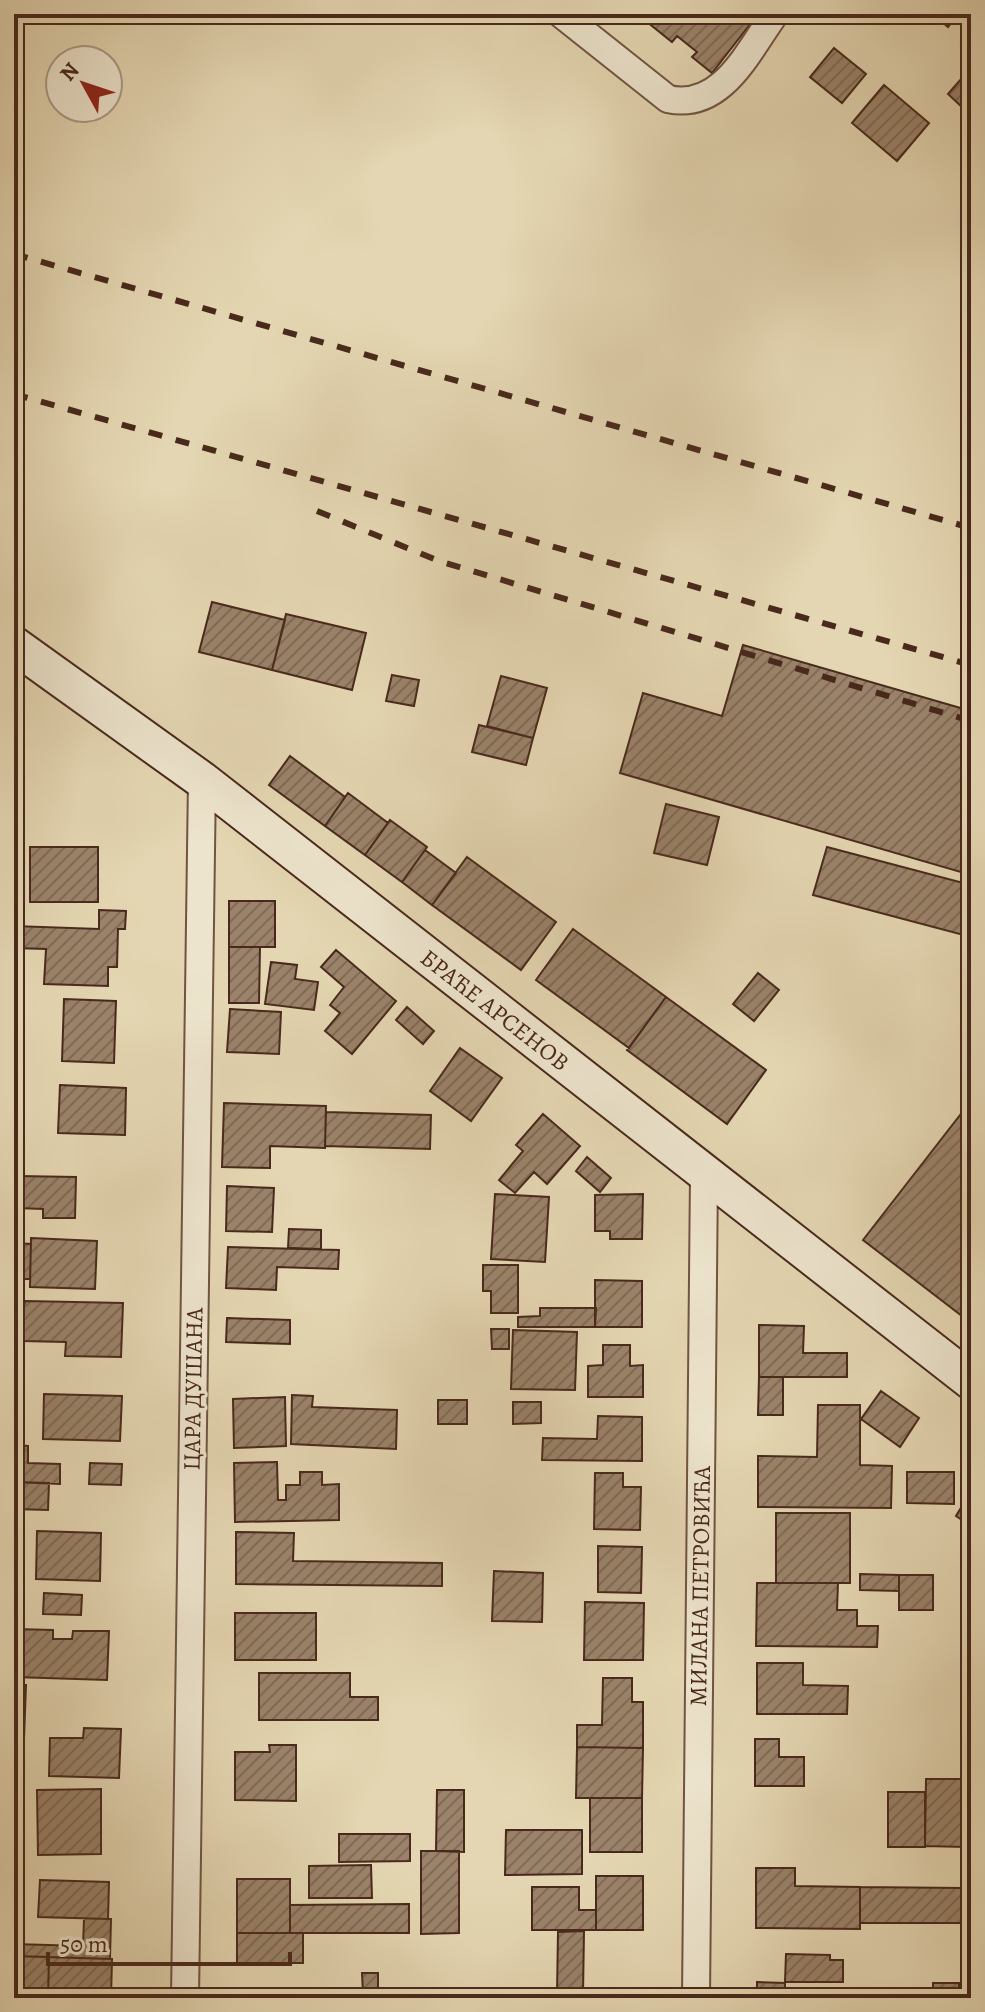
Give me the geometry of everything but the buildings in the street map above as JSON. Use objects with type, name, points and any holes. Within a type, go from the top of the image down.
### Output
[{"type":"main road","name":"БРАЋЕ АРСЕНОВ","points":[[14,645],[202,780],[971,1381]]},
{"type":"street","points":[[561,14],[668,99],[685,103],[707,97],[724,85],[775,14]]},
{"type":"street","name":"ЦАРА ДУШАНА","points":[[185,1998],[202,780]]},
{"type":"street","name":"МИЛАНА ПЕТРОВИЋА","points":[[696,1998],[704,1174]]},
{"type":"railway","points":[[14,254],[971,528]]},
{"type":"railway","points":[[14,394],[971,665]]},
{"type":"railway","points":[[317,511],[439,561],[971,721]]}]
